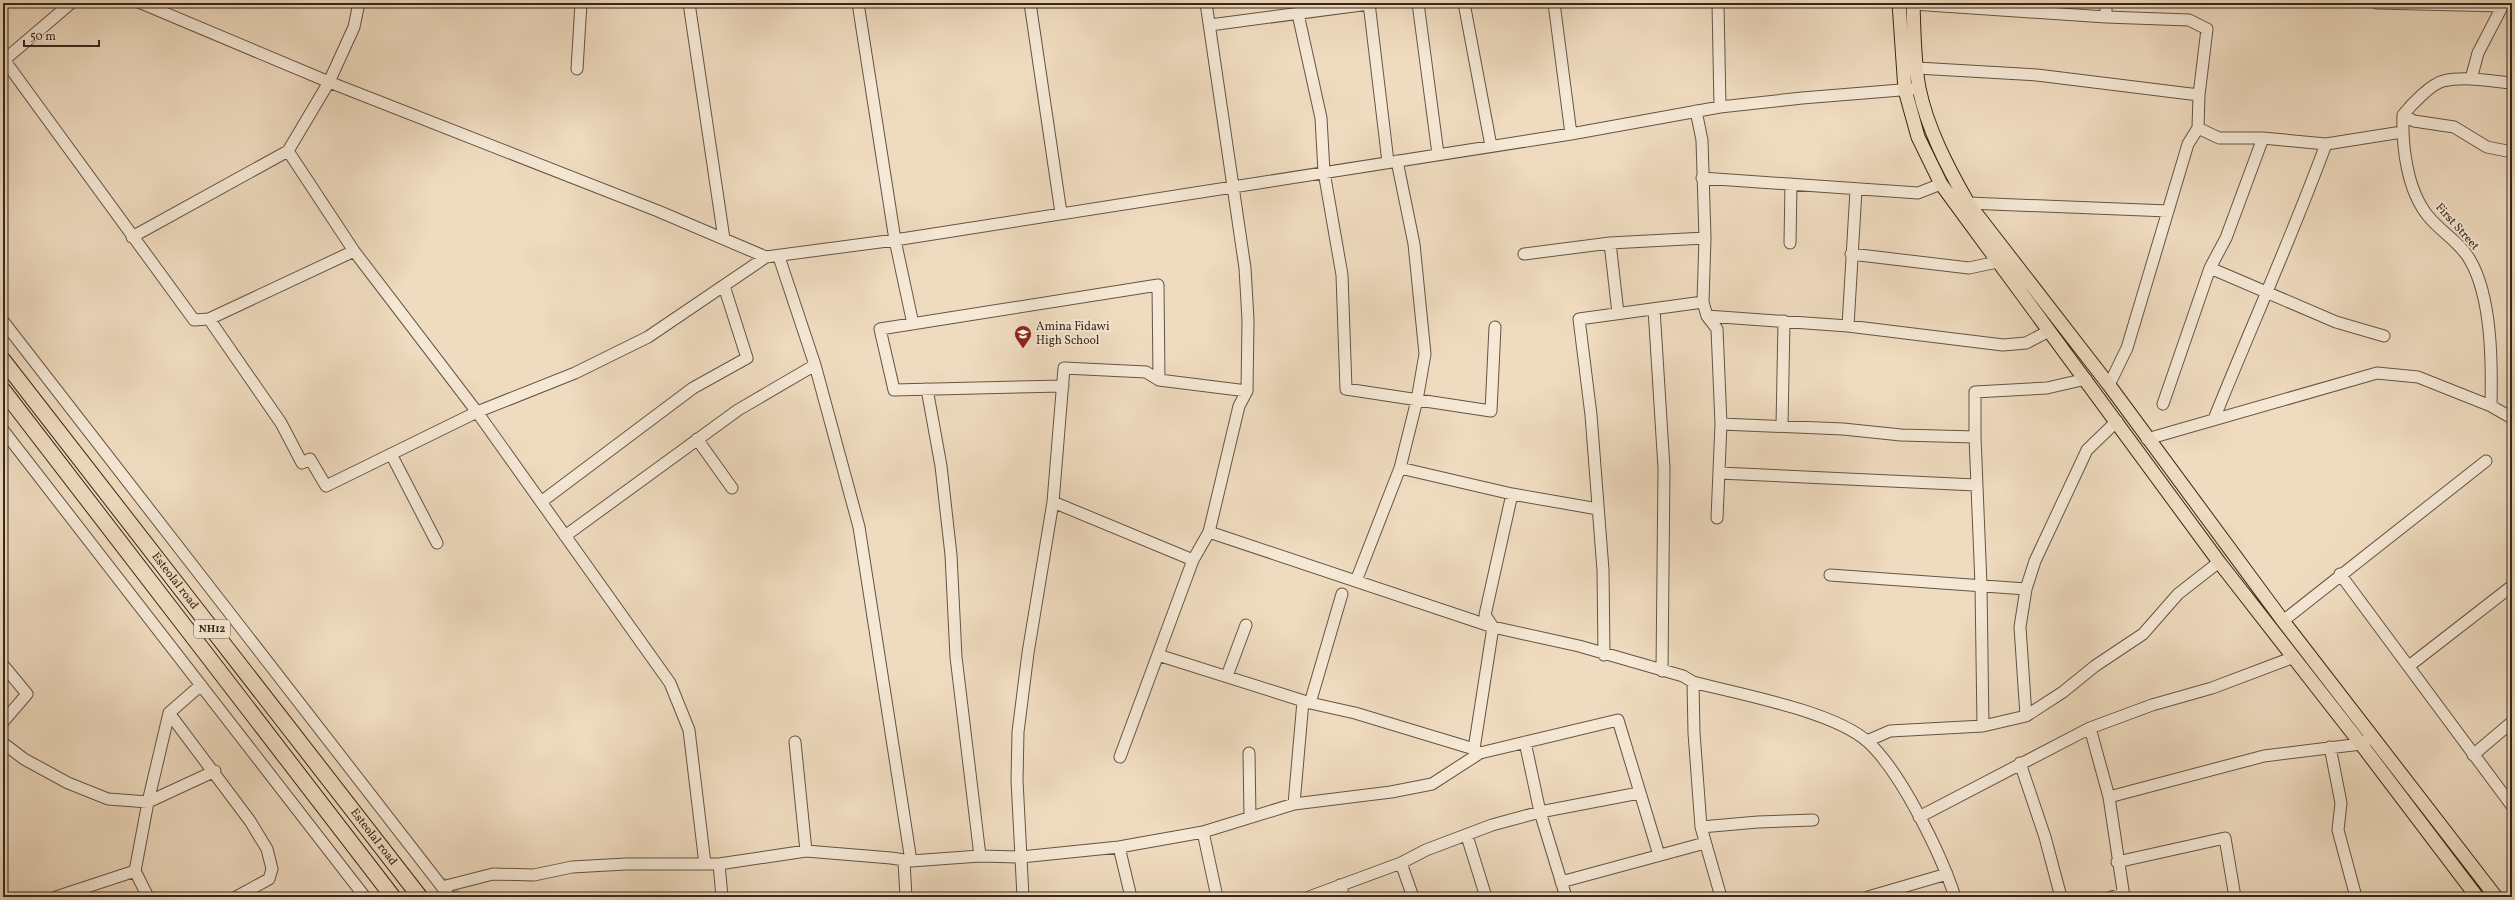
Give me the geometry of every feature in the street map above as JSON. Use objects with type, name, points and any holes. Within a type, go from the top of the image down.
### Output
[{"type":"highway","name":"Esteolal road","points":[[3,360],[420,897]]},
{"type":"highway","name":"Esteolal road","points":[[3,390],[358,849],[393,897]]},
{"type":"highway","points":[[358,849],[374,839]]},
{"type":"main road","points":[[1899,3],[1905,90],[1918,137],[1941,184],[1997,262],[2117,421],[2219,562],[2294,657],[2350,718]]},
{"type":"main road","points":[[1913,4],[1919,88],[1930,126],[1955,181],[1968,203],[2109,385],[2147,439],[2283,620],[2350,718],[2496,897]]},
{"type":"main road","points":[[2367,740],[2477,897]]},
{"type":"street","points":[[71,3],[4,61],[194,320],[210,319],[354,251]]},
{"type":"street","points":[[141,3],[329,82],[766,257],[779,257],[896,240],[1571,134],[1720,107],[1919,88]]},
{"type":"street","points":[[132,237],[288,151],[329,82],[354,27],[359,3]]},
{"type":"street","points":[[577,69],[581,3]]},
{"type":"street","points":[[689,3],[724,239]]},
{"type":"street","points":[[858,3],[896,240],[913,324]]},
{"type":"street","points":[[1030,3],[1061,213]]},
{"type":"street","points":[[1120,757],[1193,560],[1209,532],[1239,406],[1247,391],[1248,320],[1245,268],[1206,3]]},
{"type":"street","points":[[1210,25],[1298,14],[1320,7],[1369,3],[1393,161],[1414,244],[1422,309],[1425,354],[1417,400],[1400,468],[1356,580]]},
{"type":"street","points":[[1418,3],[1438,154]]},
{"type":"street","points":[[1464,3],[1491,146]]},
{"type":"street","points":[[1554,3],[1571,134]]},
{"type":"street","points":[[1718,3],[1720,107]]},
{"type":"street","points":[[2106,3],[2106,17]]},
{"type":"street","points":[[2377,3],[2503,5],[2478,53],[2471,79]]},
{"type":"street","points":[[1913,4],[2001,6],[2106,17],[2189,20],[2207,29],[2199,95],[2198,128],[2188,144],[2127,348],[2109,385]]},
{"type":"street","points":[[1298,14],[1321,118],[1324,172],[1342,275],[1346,389],[1491,411],[1495,327]]},
{"type":"street","points":[[1917,68],[2037,75],[2199,95]]},
{"type":"street","points":[[2512,83],[2471,79],[2442,81],[2410,105],[2403,115],[2414,121],[2454,127],[2487,147],[2512,152]]},
{"type":"street","points":[[1696,111],[1702,140],[1705,238],[1703,302],[1707,316],[1716,329],[1721,424],[1717,518]]},
{"type":"street","name":"First Street","points":[[2403,115],[2402,132],[2413,191],[2428,216],[2470,260],[2483,292],[2492,375],[2491,406]]},
{"type":"street","points":[[2198,128],[2219,138],[2264,138],[2326,144],[2402,132]]},
{"type":"street","points":[[2163,404],[2210,268],[2226,238],[2264,138]]},
{"type":"street","points":[[2214,419],[2264,293],[2300,213],[2326,144]]},
{"type":"street","points":[[288,151],[354,251],[477,412],[670,683],[689,730],[705,864]]},
{"type":"street","points":[[1702,178],[1856,190],[1918,193],[1941,184]]},
{"type":"street","points":[[1790,244],[1791,184]]},
{"type":"street","points":[[1848,326],[1851,254],[1856,190]]},
{"type":"street","points":[[1968,203],[2168,211]]},
{"type":"street","points":[[1524,254],[1610,243],[1705,238]]},
{"type":"street","points":[[1610,243],[1618,313]]},
{"type":"street","points":[[1851,254],[1969,268],[1997,262]]},
{"type":"street","points":[[210,319],[282,423],[302,462],[310,459],[325,485],[477,412],[575,373],[648,337],[766,257]]},
{"type":"street","points":[[779,257],[815,365],[859,527],[907,861],[906,897]]},
{"type":"street","points":[[2210,268],[2264,293],[2336,322],[2384,336]]},
{"type":"street","points":[[541,502],[692,388],[747,358],[724,286]]},
{"type":"street","points":[[1063,386],[894,390],[880,329],[1158,286],[1159,380]]},
{"type":"street","points":[[1604,655],[1604,570],[1591,415],[1579,319],[1703,302]]},
{"type":"street","points":[[1654,309],[1664,468],[1662,671]]},
{"type":"street","points":[[1707,316],[1848,326],[2003,345],[2026,343],[2049,331]]},
{"type":"street","points":[[3,321],[450,897]]},
{"type":"street","points":[[1782,426],[1784,321]]},
{"type":"street","points":[[565,536],[738,410],[815,365]]},
{"type":"street","points":[[1023,897],[1017,780],[1018,732],[1028,653],[1053,502],[1064,368],[1146,372],[1159,380],[1247,391]]},
{"type":"street","points":[[2147,439],[2378,373],[2418,377],[2491,406],[2512,418]]},
{"type":"street","points":[[1983,726],[1981,585],[1976,486],[1975,392],[2047,388],[2086,379]]},
{"type":"street","points":[[928,389],[941,466],[951,555],[956,657],[980,856]]},
{"type":"street","points":[[2026,716],[2020,627],[2026,589],[2035,561],[2087,450],[2117,421]]},
{"type":"street","points":[[1721,424],[1844,429],[1901,435],[1975,437]]},
{"type":"street","points":[[3,430],[365,897]]},
{"type":"street","points":[[697,439],[732,488]]},
{"type":"street","points":[[390,454],[437,543]]},
{"type":"street","points":[[2283,620],[2486,460]]},
{"type":"street","points":[[1400,468],[1512,494],[1598,509]]},
{"type":"street","points":[[1719,473],[1976,486]]},
{"type":"street","points":[[1477,751],[1493,627],[1485,615],[1512,494]]},
{"type":"street","points":[[1053,502],[1193,560]]},
{"type":"street","points":[[1209,532],[1493,627],[1579,646],[1604,655],[1683,676],[1693,682],[1798,709],[1838,724],[1867,741],[1890,768],[1919,817],[1947,874],[1955,897]]},
{"type":"street","points":[[1867,741],[1890,732],[1983,726],[2026,716],[2063,692],[2095,666],[2144,634],[2178,594],[2219,562]]},
{"type":"street","points":[[2340,574],[2512,806]]},
{"type":"street","points":[[1830,575],[1889,581],[1981,585],[2026,589]]},
{"type":"street","points":[[2409,666],[2512,586]]},
{"type":"street","points":[[1294,804],[1307,702],[1342,594]]},
{"type":"street","points":[[1227,676],[1246,624]]},
{"type":"street","points":[[1158,655],[1307,702],[1355,713],[1477,751]]},
{"type":"street","points":[[1919,817],[2020,763],[2090,728],[2152,705],[2212,688],[2294,657]]},
{"type":"street","points":[[3,665],[27,694],[3,722]]},
{"type":"street","points":[[1693,682],[1694,733],[1701,828],[1720,897]]},
{"type":"street","points":[[148,897],[135,871],[148,802],[169,713],[201,686]]},
{"type":"street","points":[[169,713],[215,771],[250,820],[266,849],[272,869],[269,879],[236,897]]},
{"type":"street","points":[[442,887],[493,874],[534,875],[577,867],[626,864],[718,864],[806,851],[892,858],[907,861],[980,856],[1021,857],[1119,848],[1203,832],[1294,804],[1391,792],[1432,784],[1477,751],[1525,742],[1618,720],[1638,793],[1659,855]]},
{"type":"street","points":[[2473,755],[2512,722]]},
{"type":"street","points":[[2090,728],[2109,797],[2117,862],[2124,895],[2111,897]]},
{"type":"street","points":[[2109,797],[2264,756],[2330,748],[2367,740]]},
{"type":"street","points":[[795,742],[806,851]]},
{"type":"street","points":[[1525,742],[1540,812],[1566,897]]},
{"type":"street","points":[[3,743],[24,759],[68,783],[108,799],[148,802],[215,771]]},
{"type":"street","points":[[2330,748],[2341,803],[2338,830],[2356,897]]},
{"type":"street","points":[[1249,753],[1250,817]]},
{"type":"street","points":[[2020,763],[2046,837],[2061,897]]},
{"type":"street","points":[[1309,897],[1401,863],[1426,850],[1468,836],[1492,825],[1540,812],[1638,793]]},
{"type":"street","points":[[1701,828],[1758,822],[1813,820]]},
{"type":"street","points":[[1203,832],[1217,897]]},
{"type":"street","points":[[1468,836],[1486,897]]},
{"type":"street","points":[[2117,862],[2225,838],[2235,897]]},
{"type":"street","points":[[1561,882],[1705,843]]},
{"type":"street","points":[[1119,848],[1131,897]]},
{"type":"street","points":[[1401,863],[1413,897]]},
{"type":"street","points":[[718,864],[722,897]]},
{"type":"street","points":[[56,897],[135,871]]},
{"type":"street","points":[[1868,897],[1947,874]]},
{"type":"street","points":[[1340,885],[1344,897]]},
{"type":"waterway","points":[[444,883],[458,897]]},
{"type":"place","name":"Amina Fidawi High School","points":[[1023,349]]}]
